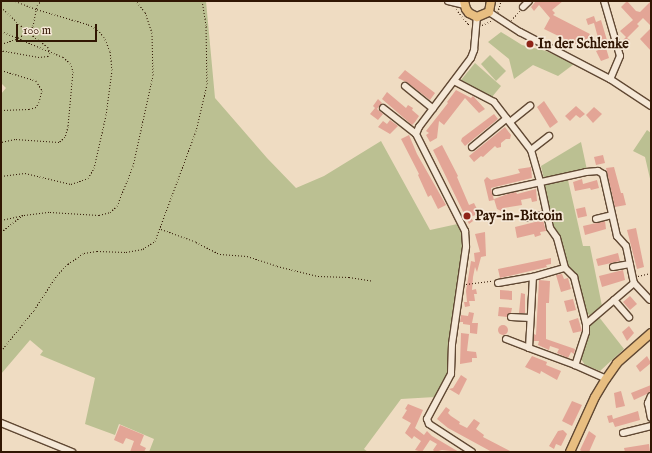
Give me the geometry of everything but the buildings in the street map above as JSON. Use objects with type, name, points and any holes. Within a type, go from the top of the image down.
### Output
[{"type":"main road","points":[[464,3],[468,13],[477,17],[492,14],[491,1]]},
{"type":"main road","points":[[570,452],[595,397],[606,379],[618,363],[651,333]]},
{"type":"street","points":[[448,1],[464,3]]},
{"type":"street","points":[[523,7],[529,1]]},
{"type":"street","points":[[604,1],[620,56],[610,79]]},
{"type":"street","points":[[492,14],[506,24],[610,79],[651,106]]},
{"type":"street","points":[[416,134],[419,127],[471,58],[474,50],[477,17]]},
{"type":"street","points":[[454,81],[490,99],[509,120],[531,150],[550,228],[558,238],[565,268],[574,277],[586,324],[586,332],[575,365]]},
{"type":"street","points":[[405,86],[433,109]]},
{"type":"street","points":[[472,147],[530,106]]},
{"type":"street","points":[[383,108],[416,134],[466,231],[466,247],[452,344],[451,374],[427,421],[472,452]]},
{"type":"street","points":[[531,150],[549,136]]},
{"type":"street","points":[[496,192],[586,172],[601,171],[617,236],[626,246],[634,280],[650,300]]},
{"type":"street","points":[[529,218],[547,214]]},
{"type":"street","points":[[596,219],[612,215]]},
{"type":"street","points":[[613,267],[630,264]]},
{"type":"street","points":[[498,282],[532,277],[565,268]]},
{"type":"street","points":[[529,348],[532,277]]},
{"type":"street","points":[[586,324],[614,300],[634,280]]},
{"type":"street","points":[[614,300],[629,317]]},
{"type":"street","points":[[511,317],[530,318]]},
{"type":"street","points":[[506,339],[575,365],[606,379]]},
{"type":"street","points":[[651,396],[648,403],[651,418]]},
{"type":"street","points":[[1,423],[72,452]]},
{"type":"street","points":[[623,433],[651,426]]},
{"type":"path","points":[[1,176],[25,173],[71,184],[88,178],[94,168],[106,115],[112,70],[110,51],[104,37],[96,29],[87,24],[36,9],[15,1]]},
{"type":"path","points":[[1,44],[16,39],[28,32],[33,26],[37,5],[41,1]]},
{"type":"path","points":[[1,220],[24,215],[50,212],[99,215],[110,212],[118,206],[133,166],[153,75],[152,33],[145,12],[136,1]]},
{"type":"path","points":[[1,351],[34,310],[57,275],[68,264],[84,253],[97,251],[126,252],[143,249],[155,241],[196,131],[207,84],[206,24],[202,1]]},
{"type":"path","points":[[492,14],[499,11],[501,1]]},
{"type":"path","points":[[1,7],[28,32],[48,47],[50,52]]},
{"type":"path","points":[[506,24],[512,20],[523,7]]},
{"type":"path","points":[[1,31],[16,39],[63,57],[70,63],[73,71],[66,137],[59,142],[15,139],[1,142]]},
{"type":"path","points":[[1,50],[40,57],[48,56],[50,52]]},
{"type":"path","points":[[1,70],[36,81],[42,90],[36,108],[1,110]]},
{"type":"path","points":[[1,232],[24,215]]},
{"type":"path","points":[[160,229],[196,242],[220,254],[247,256],[277,266],[318,276],[349,276],[373,281]]},
{"type":"path","points":[[634,280],[651,273]]},
{"type":"path","points":[[460,285],[495,281],[498,282]]},
{"type":"green space","points":[[1,1],[206,1],[215,98],[267,158],[296,188],[324,176],[381,141],[430,230],[462,223],[465,231],[448,375],[435,397],[401,399],[364,449],[368,452],[149,452],[154,439],[119,424],[115,435],[85,424],[95,378],[40,355],[43,351],[30,340],[1,374],[1,94],[6,88],[1,83]]},
{"type":"green space","points":[[501,32],[522,45],[546,51],[574,64],[558,76],[533,65],[514,79],[509,59],[488,42]]},
{"type":"green space","points":[[490,55],[506,71],[496,81],[481,64]]},
{"type":"green space","points":[[475,63],[501,86],[492,97],[461,80]]},
{"type":"green space","points":[[647,130],[651,133],[651,183],[645,157],[633,151]]},
{"type":"green space","points":[[581,142],[587,170],[544,179],[541,166]]},
{"type":"green space","points":[[568,180],[583,246],[590,246],[602,306],[591,316],[586,313],[576,275],[567,265],[561,239],[554,228],[544,185]]},
{"type":"green space","points":[[599,317],[624,349],[600,371],[585,365],[581,359],[589,335],[589,326]]},
{"type":"place","name":"In der Schlenke","points":[[530,44]]},
{"type":"place","name":"Pay-in-Bitcoin","points":[[467,216]]}]
